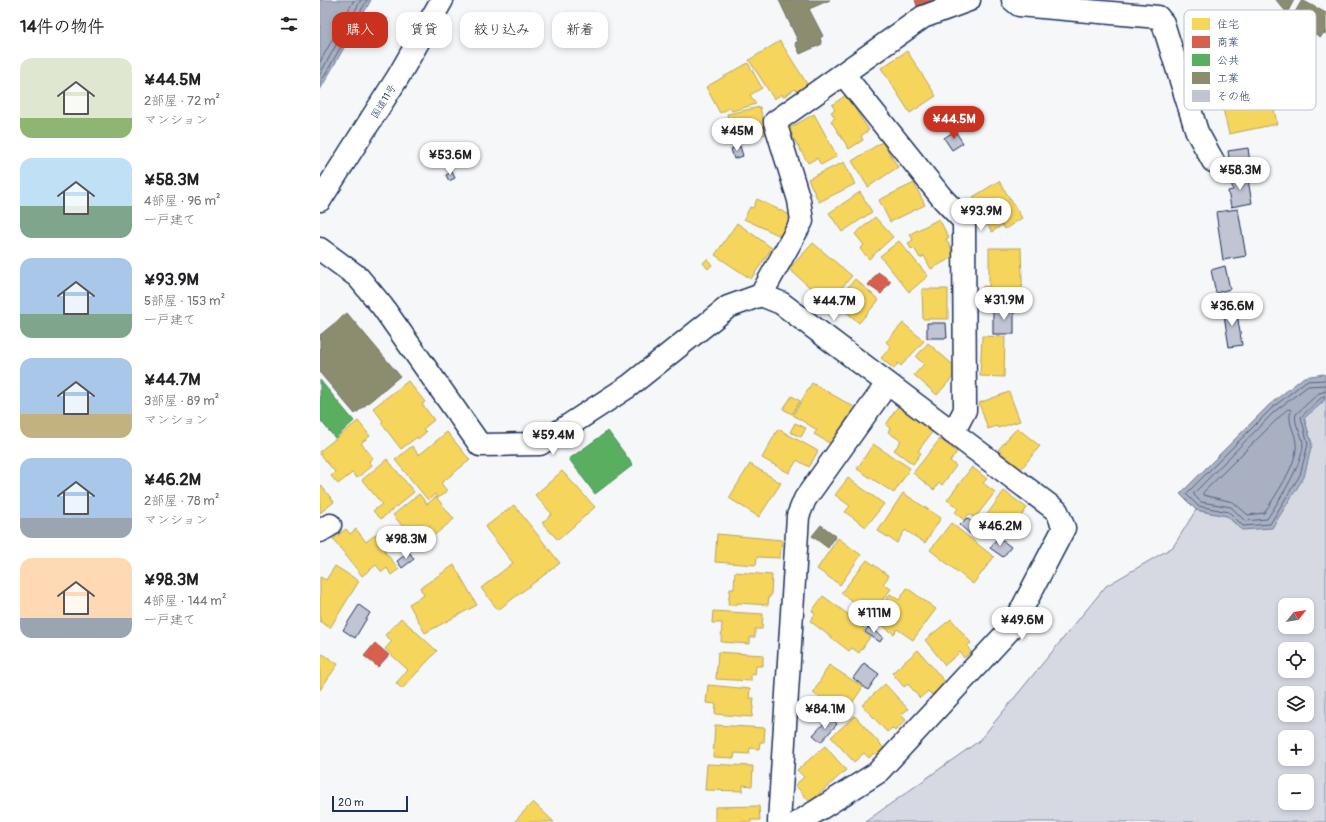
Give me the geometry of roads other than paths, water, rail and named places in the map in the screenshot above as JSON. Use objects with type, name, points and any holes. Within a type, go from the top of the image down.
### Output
[{"type":"main road","name":"国道11号","points":[[320,200],[398,77],[442,0]]},
{"type":"main road","points":[[320,249],[358,277],[382,306],[480,445],[540,444],[629,386],[728,307],[762,294],[802,221],[799,200],[775,122],[844,75],[923,17],[970,0]]},
{"type":"main road","points":[[1013,0],[1019,5],[1158,17],[1163,23],[1184,90]]},
{"type":"main road","points":[[844,75],[943,199],[964,221],[965,410],[953,433]]},
{"type":"main road","points":[[1190,110],[1197,132],[1213,161]]},
{"type":"main road","points":[[762,294],[781,303],[1057,511],[1064,528],[1013,626],[877,773],[799,822]]},
{"type":"main road","points":[[779,822],[798,516],[805,499],[887,384]]},
{"type":"water","points":[[320,0],[371,0],[364,12],[332,12],[332,48],[344,48],[320,90]]},
{"type":"water","points":[[1324,374],[1326,378],[1326,392],[1322,402],[1304,418],[1312,444],[1304,477],[1272,528],[1242,530],[1227,516],[1196,510],[1180,494],[1269,405],[1304,377]]}]
